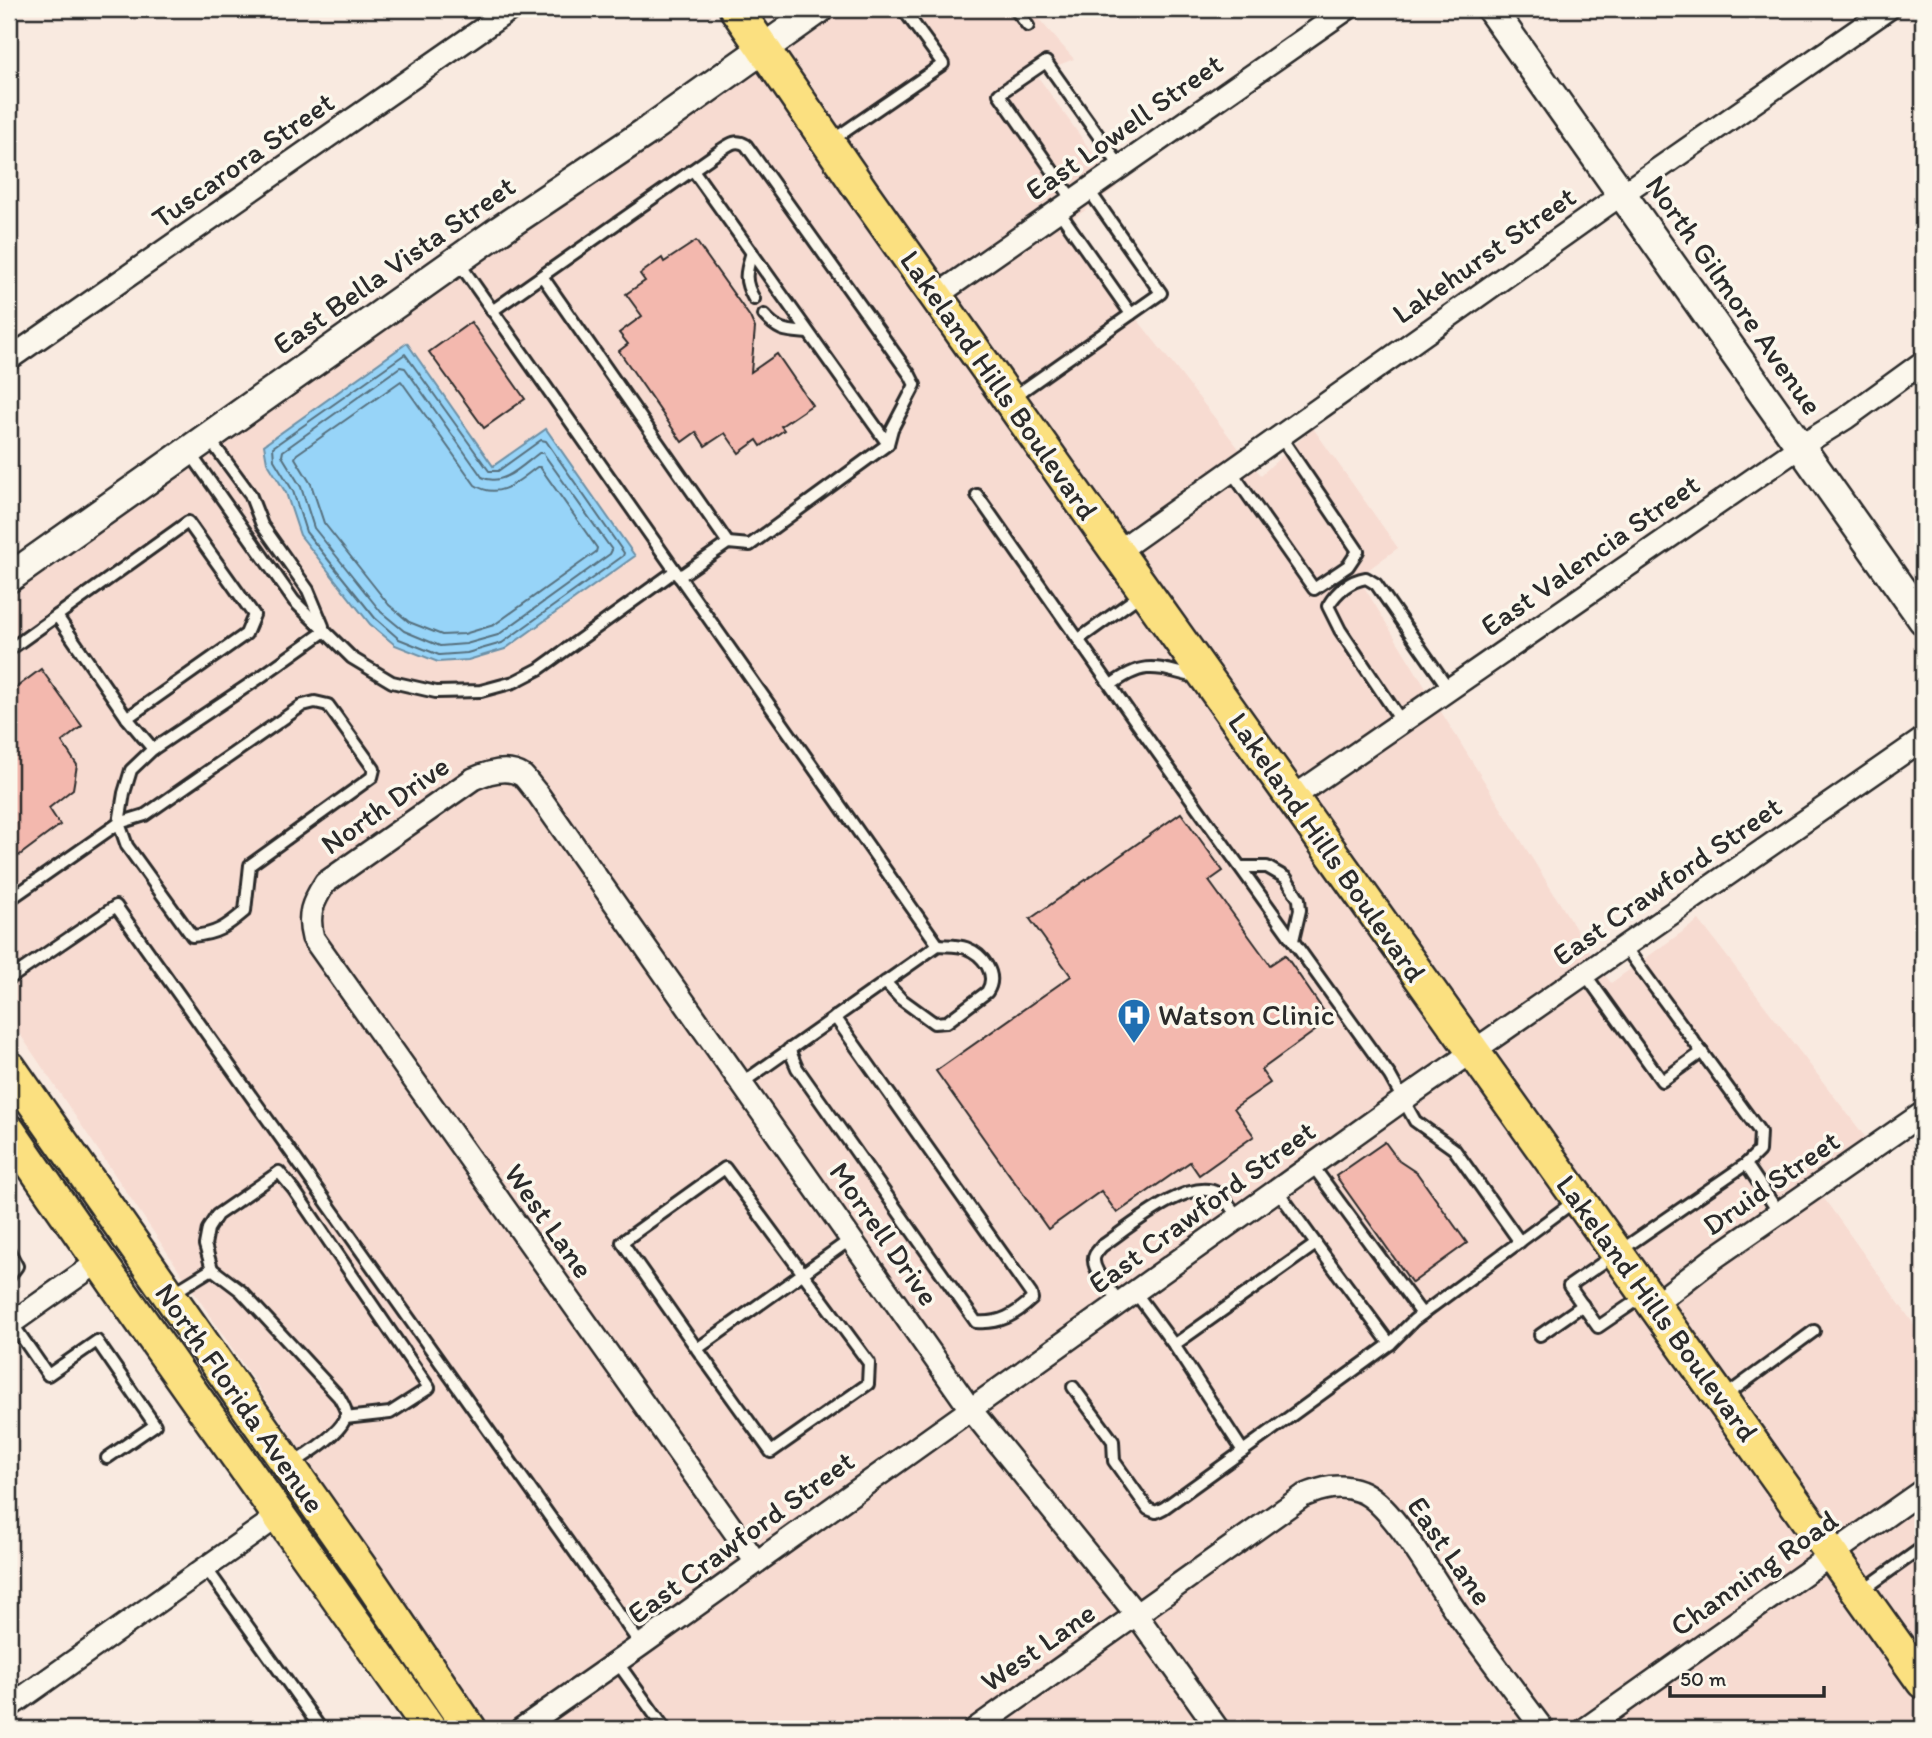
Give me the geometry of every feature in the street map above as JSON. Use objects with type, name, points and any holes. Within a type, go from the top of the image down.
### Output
[{"type":"main road","name":"Lakeland Hills Boulevard","points":[[736,9],[936,296],[1473,1052],[1832,1554],[1919,1668]]},
{"type":"main road","name":"North Florida Avenue","points":[[9,1067],[369,1580],[470,1729]]},
{"type":"main road","name":"North Florida Avenue","points":[[9,1131],[429,1729]]},
{"type":"main road","points":[[99,1262],[108,1258],[119,1261],[211,1385],[256,1422]]},
{"type":"main road","points":[[300,1545],[336,1569],[452,1729]]},
{"type":"street","name":"Tuscarora Street","points":[[9,359],[511,9]]},
{"type":"street","name":"East Bella Vista Street","points":[[9,578],[457,260],[819,9]]},
{"type":"street","name":"East Lowell Street","points":[[936,296],[1347,9]]},
{"type":"street","name":"North Gilmore Avenue","points":[[1491,9],[1923,620]]},
{"type":"street","name":"Lakehurst Street","points":[[1117,552],[1888,9]]},
{"type":"street","name":"East Valencia Street","points":[[1292,798],[1801,446],[1846,418],[1923,362]]},
{"type":"street","name":"East Crawford Street","points":[[521,1729],[1403,1100],[1923,739]]},
{"type":"street","name":"North Drive","points":[[312,908],[326,883],[473,779],[486,772],[508,771]]},
{"type":"street","name":"Morrell Drive","points":[[508,771],[523,776],[538,794],[971,1409],[1136,1614],[1218,1729]]},
{"type":"street","name":"West Lane","points":[[312,908],[309,926],[313,938],[755,1562]]},
{"type":"street","name":"Druid Street","points":[[1651,1299],[1923,1113]]},
{"type":"street","points":[[10,1324],[99,1262]]},
{"type":"street","name":"East Lane","points":[[1136,1614],[1303,1496],[1320,1488],[1340,1486],[1362,1491],[1381,1504],[1395,1521],[1458,1615],[1543,1729]]},
{"type":"street","name":"Channing Road","points":[[1585,1729],[1923,1490]]},
{"type":"street","points":[[9,1707],[280,1515]]},
{"type":"street","name":"West Lane","points":[[975,1729],[1136,1614]]},
{"type":"lane","points":[[828,142],[943,64],[903,9]]},
{"type":"lane","points":[[1015,9],[1028,26]]},
{"type":"lane","points":[[1120,166],[1046,62],[999,94],[1073,200],[1131,314]]},
{"type":"lane","points":[[199,444],[236,519],[294,601],[352,658],[392,682],[436,692],[481,691],[514,682],[539,669],[677,574],[728,543],[750,545],[888,444],[892,429],[915,385],[746,145],[740,141],[734,142],[693,170],[492,311]]},
{"type":"lane","points":[[693,170],[888,444]]},
{"type":"lane","points":[[1010,400],[1161,293],[1073,200]]},
{"type":"lane","points":[[752,252],[746,274],[747,287],[754,299]]},
{"type":"lane","points":[[457,260],[938,945]]},
{"type":"lane","points":[[542,276],[728,543]]},
{"type":"lane","points":[[764,315],[775,327],[808,333]]},
{"type":"lane","points":[[1231,471],[1314,589],[1348,566],[1358,551],[1280,436]]},
{"type":"lane","points":[[199,444],[250,494],[262,525],[308,590],[325,632]]},
{"type":"lane","points":[[977,495],[1390,1076],[1415,1121],[1454,1149],[1520,1242]]},
{"type":"lane","points":[[236,519],[255,506]]},
{"type":"lane","points":[[9,650],[188,522],[254,615],[246,634],[127,718]]},
{"type":"lane","points":[[1402,722],[1340,630],[1328,606],[1334,594],[1355,580],[1366,578],[1376,584],[1449,689]]},
{"type":"lane","points":[[1079,639],[1146,592]]},
{"type":"lane","points":[[57,616],[127,718],[153,749]]},
{"type":"lane","points":[[9,900],[119,823],[145,815],[303,705],[315,702],[328,705],[374,769],[372,777],[250,865],[245,911],[209,934],[192,936],[127,846],[119,823],[124,793],[131,770],[153,749],[325,632]]},
{"type":"lane","points":[[1111,685],[1123,676],[1153,667],[1208,680]]},
{"type":"lane","points":[[1241,867],[1267,867],[1286,878],[1299,899],[1300,910],[1293,940]]},
{"type":"lane","points":[[9,979],[116,906],[641,1645]]},
{"type":"lane","points":[[742,1083],[789,1049],[938,945],[963,947],[981,956],[990,972],[991,985],[987,992],[947,1022],[934,1023],[920,1015],[885,982]]},
{"type":"lane","points":[[1625,947],[1760,1132],[1759,1151],[1746,1164],[1569,1286],[1598,1327],[1651,1299]]},
{"type":"lane","points":[[1586,974],[1662,1080],[1702,1052]]},
{"type":"lane","points":[[789,1049],[797,1068],[976,1322],[993,1324],[1023,1307],[1032,1299],[1031,1294],[835,1017]]},
{"type":"lane","points":[[1746,1164],[1779,1213]]},
{"type":"lane","points":[[1312,1165],[1422,1314]]},
{"type":"lane","points":[[724,1168],[869,1363],[868,1384],[771,1452],[697,1349],[622,1242],[724,1168]]},
{"type":"lane","points":[[288,1466],[343,1424],[346,1412],[339,1397],[241,1291],[212,1269],[205,1245],[208,1229],[217,1215],[279,1172],[429,1388],[390,1413],[345,1418]]},
{"type":"lane","points":[[1238,1218],[1216,1192],[1197,1189],[1175,1197],[1102,1246],[1093,1260],[1095,1267],[1174,1345],[1243,1451]]},
{"type":"lane","points":[[1277,1190],[1390,1344]]},
{"type":"lane","points":[[1073,1387],[1113,1441],[1114,1461],[1148,1509],[1153,1511],[1164,1508],[1390,1344],[1414,1320],[1578,1199]]},
{"type":"lane","points":[[697,1349],[851,1239]]},
{"type":"lane","points":[[1174,1345],[1316,1244]]},
{"type":"lane","points":[[9,1251],[18,1266],[9,1277]]},
{"type":"lane","points":[[168,1296],[212,1269]]},
{"type":"lane","points":[[1540,1335],[1583,1305]]},
{"type":"lane","points":[[10,1324],[48,1375],[97,1341],[155,1425],[107,1458]]},
{"type":"lane","points":[[1722,1399],[1814,1331]]},
{"type":"lane","points":[[1860,1592],[1923,1547]]},
{"type":"lane","points":[[206,1568],[321,1729]]},
{"type":"lane","points":[[617,1662],[665,1729]]},
{"type":"shaded area","points":[[839,9],[1030,9],[1074,59],[1036,74],[1101,165],[938,279],[779,53]]},
{"type":"shaded area","points":[[761,65],[1457,1048],[973,1393],[546,786],[530,769],[517,763],[516,758],[500,756],[499,760],[481,762],[466,769],[316,876],[302,895],[299,923],[302,940],[740,1558],[500,1729],[489,1729],[9,1018],[9,593],[507,239]],"holes":[[[407,343],[493,466],[546,429],[395,645],[300,535],[286,493],[267,462]]]},
{"type":"shaded area","points":[[1115,185],[1117,187],[1069,222],[1137,319],[1240,450],[1119,536],[952,299]]},
{"type":"shaded area","points":[[1313,428],[1398,548],[1358,577],[1427,690],[1294,782],[1133,556],[1255,468],[1261,475]]},
{"type":"shaded area","points":[[1440,710],[1592,955],[1475,1036],[1307,802]]},
{"type":"shaded area","points":[[507,782],[517,786],[530,800],[955,1406],[757,1546],[323,934],[323,907],[334,892],[479,789],[490,784]]},
{"type":"shaded area","points":[[1699,920],[1866,1138],[1707,1248],[1656,1288],[1489,1056],[1605,975],[1611,983]]},
{"type":"shaded area","points":[[1471,1068],[1817,1550],[1564,1729],[1556,1729],[1467,1609],[1403,1514],[1386,1494],[1366,1482],[1338,1475],[1318,1477],[1298,1485],[1137,1599],[987,1412]]},
{"type":"shaded area","points":[[1823,1197],[1923,1337],[1923,1476],[1834,1538],[1670,1308],[1721,1267]]},
{"type":"shaded area","points":[[970,1425],[1120,1611],[979,1711],[958,1729],[541,1729]]},
{"type":"shaded area","points":[[1341,1498],[1358,1502],[1374,1512],[1530,1729],[1231,1729],[1152,1618],[1309,1506],[1324,1499]]},
{"type":"shaded area","points":[[1923,1505],[1923,1664],[1848,1557]]},
{"type":"shaded area","points":[[1831,1569],[1923,1701],[1923,1729],[1606,1729]]},
{"type":"shaded area","points":[[1134,1630],[1205,1729],[996,1729]]},
{"type":"water","points":[[407,343],[493,466],[546,429],[635,556],[505,649],[468,660],[438,662],[395,645],[370,624],[300,535],[286,493],[267,462],[264,445]]},
{"type":"building","points":[[696,241],[755,328],[751,372],[777,354],[812,405],[781,426],[784,430],[761,446],[757,440],[739,453],[725,433],[705,446],[696,432],[682,442],[619,351],[628,344],[619,333],[642,316],[626,294],[645,281],[640,274],[662,258],[664,262]]},
{"type":"building","points":[[471,322],[525,399],[484,428],[429,352]]},
{"type":"building","points":[[41,669],[82,726],[62,742],[77,765],[73,789],[49,808],[60,825],[9,863],[9,693]]},
{"type":"building","name":"Watson Clinic","points":[[1181,813],[1223,871],[1209,881],[1270,965],[1285,955],[1330,1020],[1261,1070],[1270,1083],[1234,1108],[1254,1136],[1199,1175],[1190,1162],[1117,1213],[1101,1191],[1048,1229],[936,1071],[1071,976],[1030,919]]},
{"type":"building","points":[[1385,1142],[1399,1161],[1417,1173],[1467,1243],[1412,1283],[1336,1176]]},
{"type":"place","name":"Watson Clinic","points":[[1134,1045]]}]
